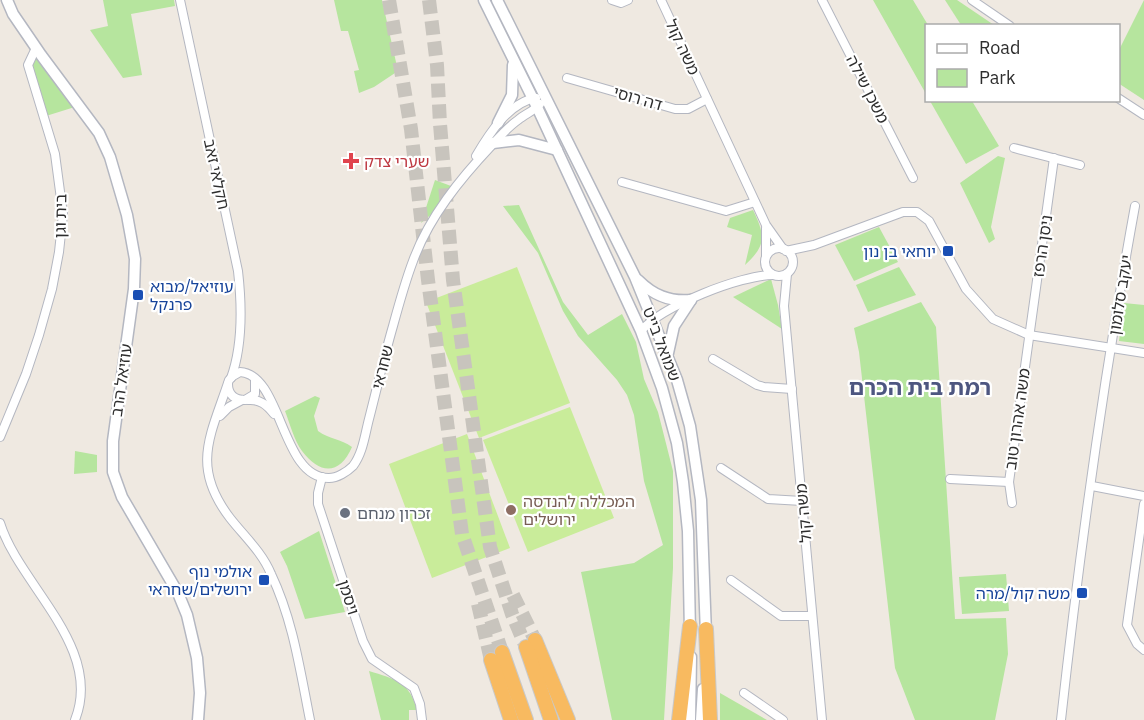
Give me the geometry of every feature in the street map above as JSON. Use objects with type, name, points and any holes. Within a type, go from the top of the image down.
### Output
[{"type":"highway","points":[[679,720],[690,626]]},
{"type":"highway","points":[[706,629],[710,720]]},
{"type":"highway","points":[[551,720],[530,644],[568,720]]},
{"type":"highway","points":[[511,720],[497,656],[526,720]]},
{"type":"street","points":[[7,0],[13,14],[36,48]]},
{"type":"street","name":"חקלאי זאב","points":[[180,0],[238,271],[239,350]]},
{"type":"street","name":"שמואל בייט","points":[[484,0],[535,103],[640,331],[667,403],[680,462],[688,531],[692,687],[690,720]]},
{"type":"street","name":"שמואל בייט","points":[[497,0],[635,277],[668,356],[690,426],[699,475],[703,522],[706,629],[701,720]]},
{"type":"street","points":[[612,0],[621,3],[628,0]]},
{"type":"street","name":"משה קול","points":[[661,0],[766,225],[785,250]]},
{"type":"street","name":"משכן שילה","points":[[822,0],[913,178]]},
{"type":"street","points":[[972,0],[1007,24]]},
{"type":"street","name":"בית וגן","points":[[0,437],[39,335],[52,289],[61,232],[62,198],[55,154],[28,65],[36,48]]},
{"type":"street","name":"עוזיאל הרב","points":[[36,48],[99,133],[110,157],[127,215],[135,259],[134,289],[113,441],[113,472],[122,497],[178,593],[187,615],[197,658],[200,693],[198,720]]},
{"type":"street","points":[[498,123],[512,95],[514,78],[512,59]]},
{"type":"street","name":"דה רוסי","points":[[567,78],[675,109],[688,109],[707,99]]},
{"type":"street","points":[[535,103],[546,97]]},
{"type":"street","points":[[1120,99],[1144,115]]},
{"type":"street","name":"שחראי","points":[[321,477],[329,478],[345,472],[358,458],[413,260],[428,228],[465,175],[490,132],[498,123],[535,103]]},
{"type":"street","name":"שחראי","points":[[465,175],[493,143],[535,103]]},
{"type":"street","points":[[493,143],[519,140],[557,150]]},
{"type":"street","points":[[1014,148],[1080,165]]},
{"type":"street","name":"ניסן הרפז","points":[[1029,335],[1054,158]]},
{"type":"street","points":[[622,182],[726,212],[755,202]]},
{"type":"street","name":"יעקב סלומון","points":[[1112,348],[1136,206]]},
{"type":"street","points":[[742,279],[773,250],[814,245],[903,212],[917,212],[929,220],[963,284],[984,311],[1005,326],[1029,335],[1144,353]]},
{"type":"street","name":"משה קול","points":[[766,225],[766,259]]},
{"type":"street","points":[[640,331],[653,319],[742,279],[787,274],[793,264],[814,245]]},
{"type":"street","points":[[785,250],[791,256],[793,264]]},
{"type":"street","points":[[766,259],[767,269],[774,275]]},
{"type":"street","name":"משה קול","points":[[787,274],[784,306],[822,720]]},
{"type":"street","name":"משה קול","points":[[774,275],[784,306]]},
{"type":"street","points":[[635,277],[650,291],[662,297],[671,300],[691,300]]},
{"type":"street","points":[[668,356],[674,326],[691,300]]},
{"type":"street","name":"משה אהרון טוב","points":[[1012,503],[1009,482],[1029,335]]},
{"type":"street","points":[[1061,720],[1071,627],[1112,348]]},
{"type":"street","points":[[239,350],[243,364],[267,393],[299,461],[321,477]]},
{"type":"street","points":[[239,350],[211,435],[206,459],[208,477],[229,516],[255,548],[272,574],[297,647],[310,720]]},
{"type":"street","points":[[713,359],[757,385],[792,389]]},
{"type":"street","points":[[240,372],[253,378],[256,384],[255,393],[245,400],[232,397],[230,381],[240,372]]},
{"type":"street","points":[[211,435],[224,412],[234,403],[245,400],[254,399],[263,403],[279,420]]},
{"type":"street","points":[[721,468],[768,499],[802,501]]},
{"type":"street","name":"ויסמן","points":[[321,477],[318,504],[368,652],[381,665],[406,681],[418,695],[422,720]]},
{"type":"street","points":[[950,479],[1009,482]]},
{"type":"street","points":[[1092,486],[1144,496]]},
{"type":"street","points":[[1144,504],[1127,625],[1137,644],[1144,650]]},
{"type":"street","points":[[0,523],[5,539],[58,620],[74,653],[80,686],[80,701],[75,720]]},
{"type":"street","points":[[731,580],[781,616],[812,616]]},
{"type":"street","points":[[744,693],[783,720]]},
{"type":"green space","points":[[103,0],[174,0],[175,6],[131,14],[142,75],[123,78],[90,30],[108,26]]},
{"type":"green space","points":[[334,0],[382,0],[398,71],[374,87],[359,93],[354,71],[359,70],[348,31],[341,31]]},
{"type":"green space","points":[[873,0],[913,0],[927,24],[925,24],[925,92]]},
{"type":"green space","points":[[945,0],[957,0],[993,24],[960,24]]},
{"type":"green space","points":[[1144,0],[1144,100],[1120,84],[1120,48]]},
{"type":"green space","points":[[36,52],[78,106],[46,116],[31,64]]},
{"type":"green space","points":[[931,102],[973,102],[999,146],[966,164]]},
{"type":"green space","points":[[998,156],[1005,158],[991,227],[995,239],[989,243],[960,183]]},
{"type":"green space","points":[[435,180],[451,186],[434,212],[421,223]]},
{"type":"green space","points":[[519,205],[563,302],[588,335],[622,314],[636,342],[644,379],[658,412],[673,471],[673,568],[664,720],[612,720],[581,572],[634,563],[663,545],[644,481],[634,415],[627,395],[617,380],[578,336],[563,311],[538,253],[503,206]]},
{"type":"green space","points":[[753,210],[760,226],[762,239],[757,251],[745,265],[752,235],[727,227],[730,218]]},
{"type":"green space","points":[[879,227],[898,262],[854,281],[835,245]]},
{"type":"green space","points":[[517,267],[570,403],[479,438],[426,302]]},
{"type":"green space","points":[[899,267],[916,295],[868,312],[856,285]]},
{"type":"green space","points":[[771,279],[778,305],[782,329],[733,297]]},
{"type":"green space","points":[[921,302],[936,327],[955,619],[1006,618],[1008,654],[995,720],[915,720],[895,668],[859,352],[854,328]]},
{"type":"green space","points":[[1124,303],[1144,305],[1144,344],[1119,341]]},
{"type":"green space","points":[[315,396],[320,398],[314,416],[318,431],[352,447],[342,463],[336,467],[323,468],[309,459],[294,437],[285,411]]},
{"type":"green space","points":[[570,407],[614,518],[528,552],[483,440]]},
{"type":"green space","points":[[467,434],[510,548],[432,578],[389,464]]},
{"type":"green space","points":[[75,451],[97,455],[97,472],[74,474]]},
{"type":"green space","points":[[319,531],[345,612],[305,619],[280,552]]},
{"type":"green space","points":[[1006,574],[1009,611],[962,614],[959,577]]},
{"type":"green space","points":[[369,671],[394,679],[406,687],[417,710],[409,710],[409,720],[381,720]]},
{"type":"green space","points":[[720,693],[767,720],[720,720]]},
{"type":"tunnel","points":[[389,0],[411,129],[428,280],[462,534],[502,652]]},
{"type":"tunnel","points":[[429,0],[437,65],[453,280],[490,547],[512,614],[526,647]]},
{"type":"tunnel","points":[[513,595],[535,640]]},
{"type":"tunnel","points":[[478,604],[491,660]]},
{"type":"place","name":"שערי צדק","points":[[351,161]]},
{"type":"place","name":"יוחאי בן נון","points":[[948,251]]},
{"type":"place","name":"עוזיאל/מבוא פרנקל","points":[[138,295]]},
{"type":"place","name":"המכללה להנדסה ירושלים","points":[[511,510]]},
{"type":"place","name":"זכרון מנחם","points":[[345,513]]},
{"type":"place","name":"אולמי נוף ירושלים/שחראי","points":[[264,580]]},
{"type":"place","name":"משה קול/מרה","points":[[1082,593]]},
{"type":"district","name":"רמת בית הכרם","points":[[920,387]]}]
